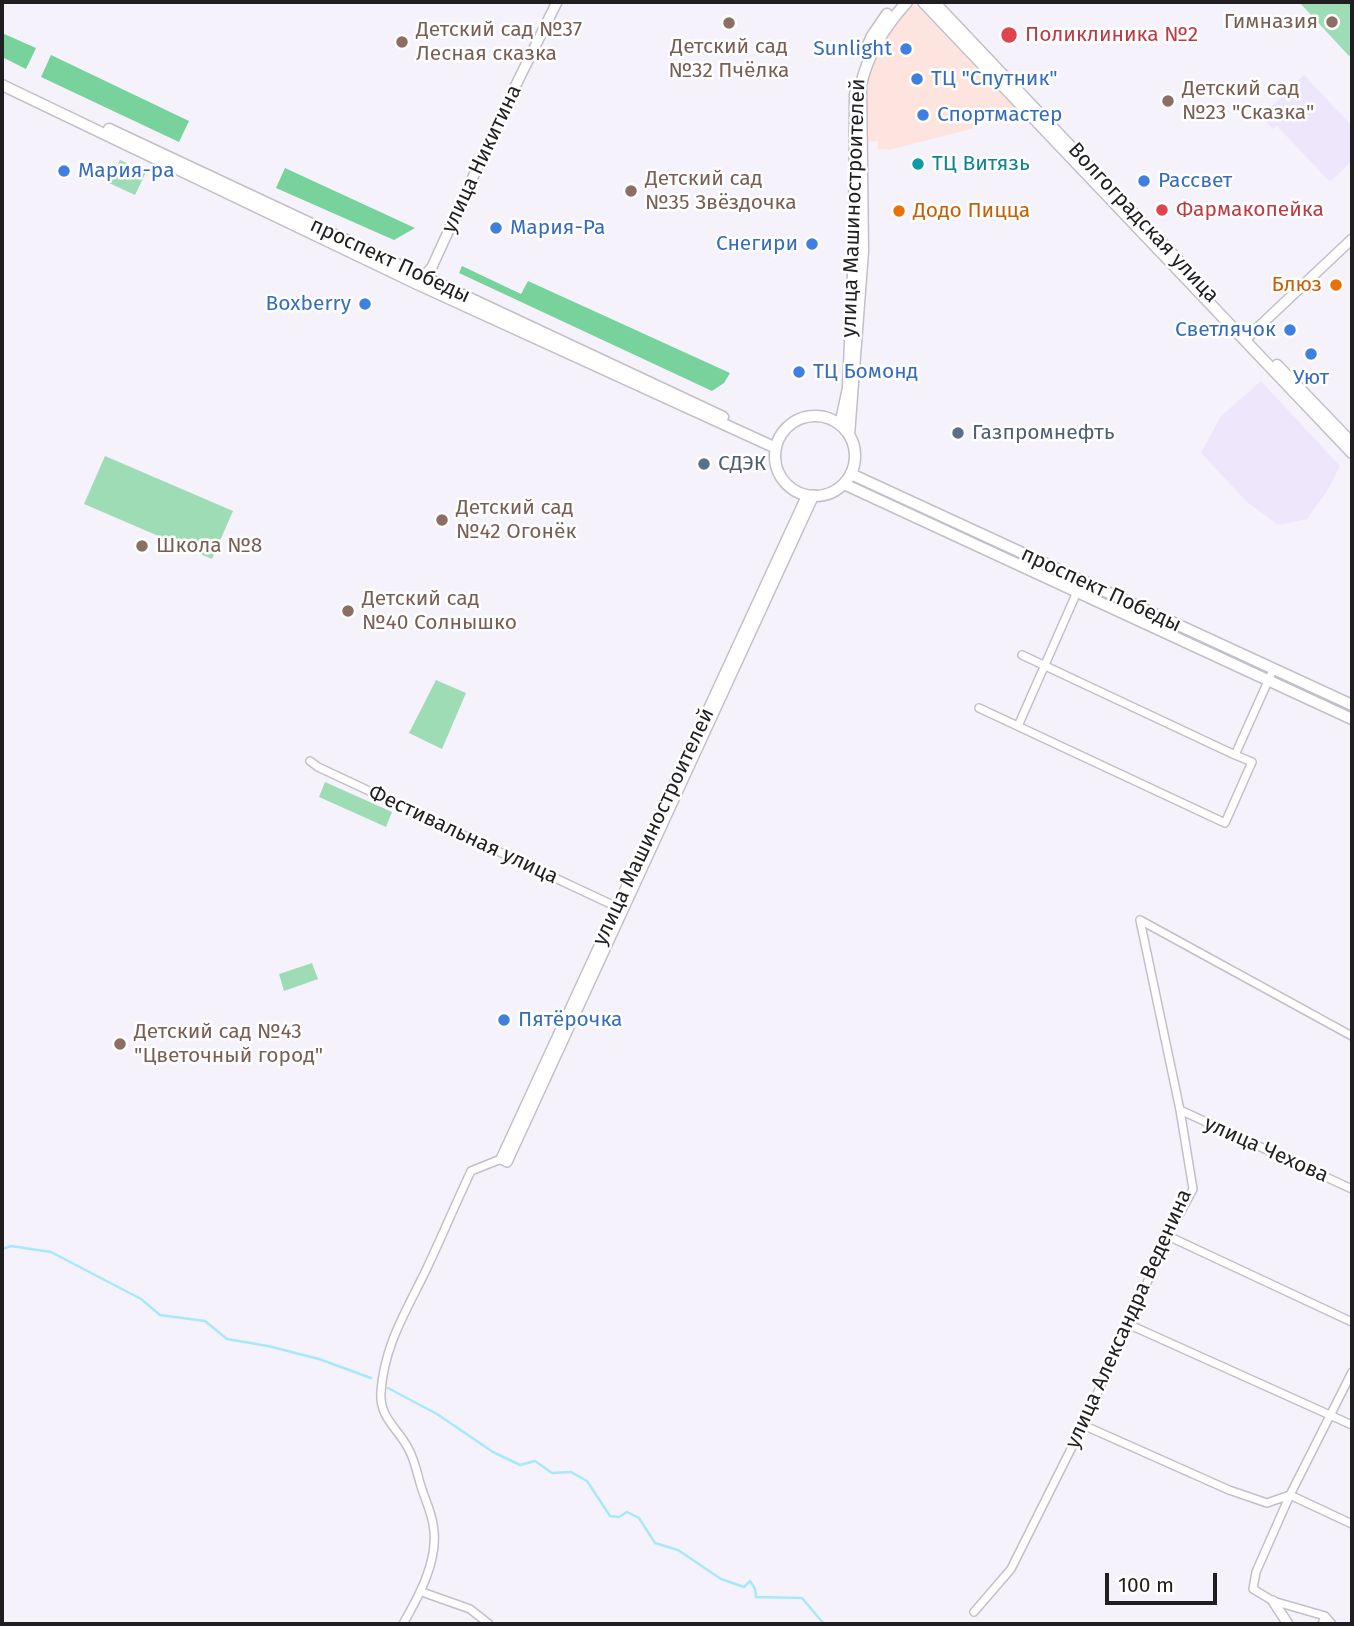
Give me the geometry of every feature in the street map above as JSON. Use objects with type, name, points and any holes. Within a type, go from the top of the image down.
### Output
[{"type":"main road","name":"улица Машиностроителей","points":[[840,425],[848,388],[854,263],[855,84],[872,36],[898,2]]},
{"type":"main road","points":[[849,435],[863,251],[861,85],[875,45],[892,18],[907,2]]},
{"type":"main road","points":[[923,2],[1352,453]]},
{"type":"main road","name":"Волгоградская улица","points":[[934,2],[1352,443]]},
{"type":"main road","name":"проспект Победы","points":[[2,83],[183,163],[776,446]]},
{"type":"main road","points":[[2,83],[417,284],[776,446]]},
{"type":"main road","points":[[804,417],[829,418],[849,435],[855,461],[844,484],[834,491],[811,495],[787,485],[780,476],[776,466],[776,446],[783,432],[792,423],[804,417]]},
{"type":"main road","name":"проспект Победы","points":[[850,474],[1352,705]]},
{"type":"main road","points":[[844,484],[1352,719]]},
{"type":"street","name":"улица Никитина","points":[[423,276],[432,267],[557,2]]},
{"type":"street","points":[[1247,333],[1352,239]]},
{"type":"street","points":[[403,1624],[422,1592],[431,1561],[434,1526],[409,1448],[386,1420],[382,1408],[380,1395],[392,1340],[471,1171],[501,1159],[508,1162],[811,495]]},
{"type":"street","name":"улица Машиностроителей","points":[[501,1159],[811,495]]},
{"type":"street","points":[[1018,726],[1077,592]]},
{"type":"street","points":[[979,708],[1225,823],[1252,762],[1022,655]]},
{"type":"street","points":[[1235,755],[1273,670]]},
{"type":"street","name":"Фестивальная улица","points":[[310,761],[617,907]]},
{"type":"street","name":"улица Александра Веденина","points":[[974,1612],[1011,1569],[1083,1425],[1168,1237],[1193,1189],[1180,1110],[1140,920],[1352,1036]]},
{"type":"street","name":"улица Чехова","points":[[1180,1110],[1352,1189]]},
{"type":"street","points":[[1168,1237],[1352,1322]]},
{"type":"street","points":[[1130,1325],[1352,1425]]},
{"type":"street","points":[[1332,1624],[1325,1616],[1273,1601],[1253,1589],[1256,1572],[1290,1495],[1352,1372]]},
{"type":"street","points":[[1083,1425],[1229,1489],[1268,1503],[1290,1495],[1352,1524]]},
{"type":"street","points":[[422,1592],[470,1609],[489,1624]]},
{"type":"street","points":[[1273,1601],[1288,1624]]},
{"type":"street","points":[[1322,1624],[1325,1616]]},
{"type":"shaded area","points":[[911,2],[1020,113],[974,119],[975,128],[889,150],[878,149],[878,141],[867,142],[863,102],[868,68],[880,42]]},
{"type":"shaded area","points":[[1304,75],[1352,126],[1352,161],[1330,182],[1277,126],[1273,129],[1261,117]]},
{"type":"shaded area","points":[[1261,381],[1340,466],[1329,488],[1307,519],[1278,525],[1247,502],[1201,453],[1221,416]]},
{"type":"green space","name":"Гимназия","points":[[1299,2],[1352,2],[1352,54],[1349,56]]},
{"type":"green space","points":[[2,33],[36,48],[26,69],[2,57]]},
{"type":"green space","points":[[51,55],[189,121],[179,142],[41,77]]},
{"type":"green space","points":[[120,160],[146,172],[135,195],[109,183]]},
{"type":"green space","points":[[285,168],[415,228],[394,240],[276,188]]},
{"type":"green space","points":[[462,266],[521,294],[528,281],[730,373],[724,383],[712,391],[459,273]]},
{"type":"green space","points":[[105,456],[233,511],[212,559],[84,504]]},
{"type":"green space","points":[[436,680],[466,693],[442,749],[409,733]]},
{"type":"green space","points":[[325,782],[392,812],[386,827],[319,797]]},
{"type":"green space","points":[[312,963],[318,979],[284,991],[279,974]]},
{"type":"waterway","points":[[2,1249],[11,1246],[51,1252],[141,1299],[160,1315],[205,1321],[227,1339],[319,1359],[371,1378]]},
{"type":"waterway","points":[[388,1388],[437,1414],[493,1452],[520,1465],[535,1461],[552,1473],[571,1472],[587,1481],[610,1516],[619,1517],[627,1512],[639,1518],[655,1543],[678,1550],[721,1579],[744,1587],[750,1581],[756,1597],[802,1598],[824,1624]]},
{"type":"place","name":"Гимназия","points":[[1332,22]]},
{"type":"place","name":"Детский сад №32 Пчёлка","points":[[729,23]]},
{"type":"place","name":"Поликлиника №2","points":[[1009,35]]},
{"type":"place","name":"Детский сад №37 Лесная сказка","points":[[402,42]]},
{"type":"place","name":"Sunlight","points":[[906,49]]},
{"type":"place","name":"ТЦ \"Спутник\"","points":[[917,79]]},
{"type":"place","name":"Детский сад №23 \"Сказка\"","points":[[1168,101]]},
{"type":"place","name":"Спортмастер","points":[[923,115]]},
{"type":"place","name":"ТЦ Витязь","points":[[918,164]]},
{"type":"place","name":"Мария-ра","points":[[64,171]]},
{"type":"place","name":"Рассвет","points":[[1144,181]]},
{"type":"place","name":"Детский сад №35 Звёздочка","points":[[631,191]]},
{"type":"place","name":"Фармакопейка","points":[[1162,210]]},
{"type":"place","name":"Додо Пицца","points":[[899,211]]},
{"type":"place","name":"Мария-Ра","points":[[496,228]]},
{"type":"place","name":"Снегири","points":[[812,244]]},
{"type":"place","name":"Блюз","points":[[1336,285]]},
{"type":"place","name":"Boxberry","points":[[365,304]]},
{"type":"place","name":"Светлячок","points":[[1290,330]]},
{"type":"place","name":"Уют","points":[[1311,354]]},
{"type":"place","name":"ТЦ Бомонд","points":[[799,372]]},
{"type":"place","name":"Газпромнефть","points":[[958,433]]},
{"type":"place","name":"СДЭК","points":[[704,464]]},
{"type":"place","name":"Детский сад №42 Огонёк","points":[[442,520]]},
{"type":"place","name":"Школа №8","points":[[142,546]]},
{"type":"place","name":"Детский сад №40 Солнышко","points":[[348,611]]},
{"type":"place","name":"Пятёрочка","points":[[504,1020]]},
{"type":"place","name":"Детский сад №43 \"Цветочный город\"","points":[[120,1044]]}]
